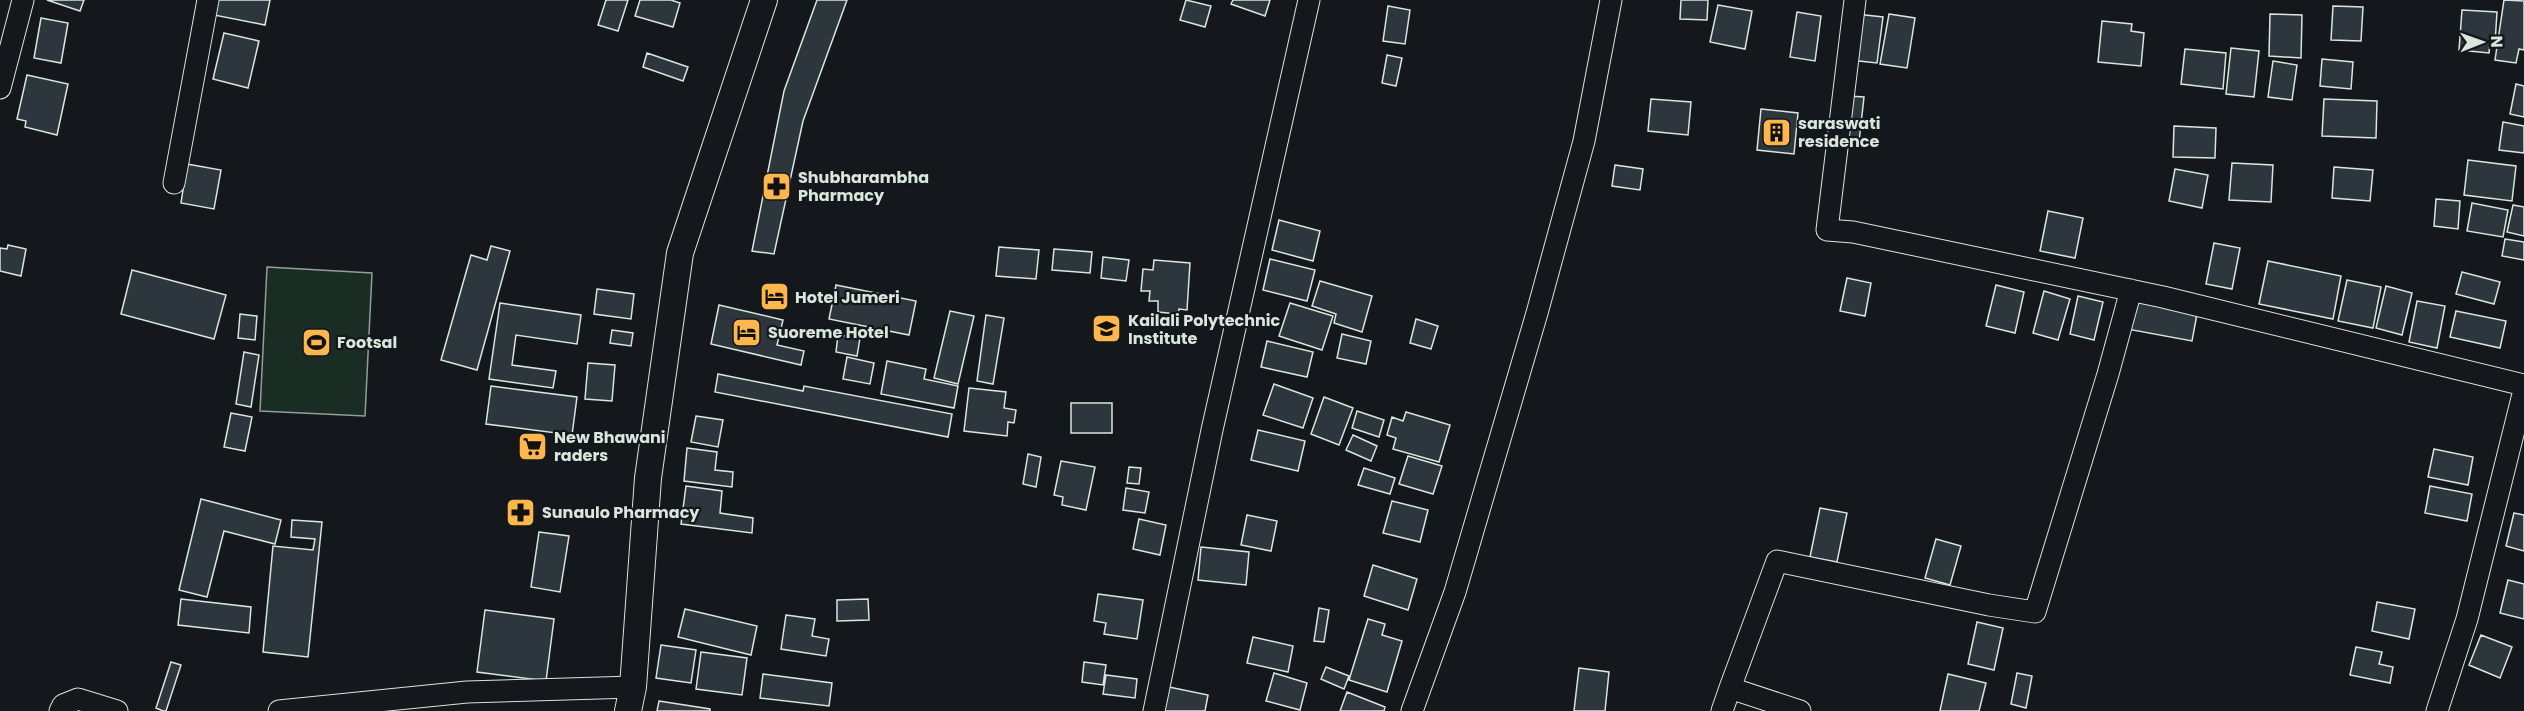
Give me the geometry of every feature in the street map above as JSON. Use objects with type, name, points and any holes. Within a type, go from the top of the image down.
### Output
[{"type":"street","points":[[0,88],[23,0]]},
{"type":"street","points":[[174,183],[208,0]]},
{"type":"street","points":[[279,711],[467,692],[631,699],[648,478],[680,253],[764,0]]},
{"type":"street","points":[[1154,711],[1212,430],[1309,0]]},
{"type":"street","points":[[1412,711],[1455,592],[1538,312],[1584,141],[1611,0]]},
{"type":"street","points":[[1854,0],[1827,230],[1853,232],[2131,290],[2524,385]]},
{"type":"street","points":[[1722,711],[1778,561],[1989,605],[2035,612],[2108,374],[2131,290]]},
{"type":"street","points":[[2437,711],[2467,618],[2524,390]]},
{"type":"street","points":[[1730,688],[1800,711]]},
{"type":"street","points":[[60,711],[63,705],[78,699],[117,711]]},
{"type":"green space","name":"Footsal","points":[[267,267],[372,273],[365,416],[260,411]]},
{"type":"building","points":[[47,0],[84,0],[80,11]]},
{"type":"building","points":[[217,0],[270,0],[265,25],[214,15]]},
{"type":"building","points":[[606,0],[628,0],[618,31],[598,25]]},
{"type":"building","points":[[640,0],[671,0],[680,3],[673,27],[635,16]]},
{"type":"building","name":"Shubharambha Pharmacy","points":[[817,0],[847,0],[803,121],[774,254],[752,251],[784,91]]},
{"type":"building","points":[[1186,0],[1211,6],[1205,27],[1180,20]]},
{"type":"building","points":[[1233,0],[1270,0],[1265,16],[1231,4]]},
{"type":"building","points":[[1681,0],[1708,0],[1707,20],[1680,19]]},
{"type":"building","points":[[2504,0],[2524,1],[2524,50],[2519,49],[2516,63],[2495,60]]},
{"type":"building","points":[[1718,5],[1752,11],[1745,49],[1710,42]]},
{"type":"building","points":[[1388,6],[1410,10],[1405,44],[1383,41]]},
{"type":"building","points":[[2333,6],[2363,7],[2361,41],[2331,40]]},
{"type":"building","points":[[2462,10],[2497,12],[2495,43],[2490,43],[2489,53],[2459,50]]},
{"type":"building","points":[[1797,12],[1821,16],[1815,61],[1790,57]]},
{"type":"building","points":[[1856,14],[1883,17],[1877,63],[1850,60]]},
{"type":"building","points":[[1889,14],[1915,18],[1907,68],[1880,64]]},
{"type":"building","points":[[2270,14],[2302,15],[2301,58],[2269,56]]},
{"type":"building","points":[[41,18],[68,23],[61,63],[34,58]]},
{"type":"building","points":[[2102,21],[2132,24],[2131,31],[2144,33],[2141,66],[2098,62]]},
{"type":"building","points":[[224,33],[259,41],[248,88],[213,79]]},
{"type":"building","points":[[2231,48],[2259,51],[2254,97],[2226,94]]},
{"type":"building","points":[[2185,49],[2226,53],[2223,89],[2181,84]]},
{"type":"building","points":[[647,53],[688,67],[683,81],[643,67]]},
{"type":"building","points":[[1387,55],[1402,58],[1396,86],[1382,83]]},
{"type":"building","points":[[2322,59],[2353,62],[2351,89],[2320,86]]},
{"type":"building","points":[[2273,61],[2297,65],[2292,100],[2268,97]]},
{"type":"building","points":[[27,75],[68,84],[57,135],[25,127],[26,121],[17,119]]},
{"type":"building","points":[[2516,84],[2524,86],[2524,117],[2510,114]]},
{"type":"building","points":[[1848,96],[1864,97],[1859,142],[1844,140]]},
{"type":"building","points":[[1651,99],[1691,102],[1688,135],[1648,131]]},
{"type":"building","points":[[2324,99],[2377,101],[2376,138],[2322,136]]},
{"type":"building","name":"saraswati residence","points":[[1761,109],[1798,113],[1794,154],[1757,150]]},
{"type":"building","points":[[2503,122],[2524,126],[2524,153],[2499,150]]},
{"type":"building","points":[[2174,126],[2216,128],[2215,158],[2173,157]]},
{"type":"building","points":[[2468,160],[2516,166],[2512,201],[2464,195]]},
{"type":"building","points":[[2232,163],[2273,165],[2271,202],[2229,200]]},
{"type":"building","points":[[187,164],[221,170],[214,209],[181,203]]},
{"type":"building","points":[[1615,165],[1643,169],[1640,190],[1612,186]]},
{"type":"building","points":[[2334,167],[2373,170],[2370,201],[2332,198]]},
{"type":"building","points":[[2175,169],[2208,175],[2202,208],[2169,201]]},
{"type":"building","points":[[2436,199],[2460,201],[2458,229],[2434,226]]},
{"type":"building","points":[[2472,203],[2508,210],[2503,237],[2467,231]]},
{"type":"building","points":[[2513,205],[2524,207],[2524,236],[2507,232]]},
{"type":"building","points":[[2048,211],[2083,218],[2075,258],[2040,251]]},
{"type":"building","points":[[1279,220],[1320,231],[1313,261],[1272,250]]},
{"type":"building","points":[[2505,239],[2524,242],[2524,260],[2502,256]]},
{"type":"building","points":[[2214,243],[2240,248],[2232,289],[2206,284]]},
{"type":"building","points":[[8,245],[26,249],[21,276],[0,271],[0,248],[7,249]]},
{"type":"building","points":[[491,246],[510,251],[477,370],[441,360],[471,255],[487,260]]},
{"type":"building","points":[[999,247],[1039,250],[1036,279],[996,276]]},
{"type":"building","points":[[1054,249],[1092,252],[1090,273],[1052,270]]},
{"type":"building","points":[[1103,257],[1129,260],[1126,281],[1101,278]]},
{"type":"building","points":[[1270,259],[1315,270],[1307,301],[1263,290]]},
{"type":"building","points":[[1154,260],[1190,263],[1187,310],[1179,309],[1178,314],[1158,312],[1158,301],[1149,301],[1150,291],[1141,291],[1143,269],[1153,270]]},
{"type":"building","points":[[2268,261],[2341,276],[2333,319],[2259,304]]},
{"type":"building","points":[[132,270],[226,295],[214,339],[121,314]]},
{"type":"building","points":[[2462,272],[2500,282],[2494,304],[2456,294]]},
{"type":"building","points":[[1847,278],[1871,283],[1865,316],[1840,311]]},
{"type":"building","points":[[2347,280],[2381,287],[2373,328],[2338,321]]},
{"type":"building","points":[[1320,281],[1372,296],[1362,332],[1334,323],[1336,314],[1312,306]]},
{"type":"building","points":[[836,285],[916,301],[909,335],[829,319]]},
{"type":"building","points":[[1996,285],[2024,292],[2015,333],[1986,326]]},
{"type":"building","points":[[2386,286],[2412,293],[2402,335],[2376,328]]},
{"type":"building","points":[[597,289],[634,294],[631,319],[594,314]]},
{"type":"building","points":[[2044,291],[2070,299],[2058,340],[2033,333]]},
{"type":"building","points":[[2078,296],[2103,302],[2094,340],[2070,334]]},
{"type":"building","points":[[2132,301],[2197,314],[2192,341],[2127,329]]},
{"type":"building","points":[[2417,301],[2445,306],[2437,348],[2409,342]]},
{"type":"building","points":[[500,303],[581,315],[577,344],[516,335],[512,365],[556,371],[553,388],[489,379]]},
{"type":"building","points":[[1290,303],[1333,316],[1322,350],[1279,336]]},
{"type":"building","name":"Suoreme Hotel","points":[[719,305],[783,320],[777,345],[804,351],[801,365],[711,344]]},
{"type":"building","points":[[950,311],[974,316],[958,384],[934,378]]},
{"type":"building","points":[[2456,311],[2506,321],[2500,348],[2450,337]]},
{"type":"building","points":[[240,314],[257,316],[255,340],[238,338]]},
{"type":"building","points":[[986,315],[1004,318],[993,384],[977,381]]},
{"type":"building","points":[[1416,319],[1438,326],[1431,349],[1410,343]]},
{"type":"building","points":[[612,330],[633,333],[631,346],[610,343]]},
{"type":"building","points":[[1342,334],[1371,341],[1366,364],[1337,358]]},
{"type":"building","points":[[838,335],[860,338],[857,356],[836,352]]},
{"type":"building","points":[[1267,341],[1313,352],[1307,377],[1261,367]]},
{"type":"building","points":[[244,352],[259,355],[251,407],[236,404]]},
{"type":"building","points":[[847,357],[874,363],[870,384],[843,379]]},
{"type":"building","points":[[887,361],[926,369],[924,379],[958,386],[954,408],[881,394]]},
{"type":"building","points":[[588,363],[615,365],[612,401],[585,399]]},
{"type":"building","points":[[718,374],[803,391],[804,386],[952,414],[948,437],[715,392]]},
{"type":"building","points":[[1274,384],[1313,398],[1303,428],[1263,415]]},
{"type":"building","points":[[491,386],[577,397],[572,435],[486,424]]},
{"type":"building","points":[[969,388],[1006,392],[1004,408],[1016,410],[1014,423],[1008,422],[1007,436],[964,431]]},
{"type":"building","points":[[1324,397],[1353,408],[1339,445],[1311,434]]},
{"type":"building","points":[[1071,403],[1112,403],[1112,433],[1071,433]]},
{"type":"building","points":[[1357,411],[1384,420],[1379,437],[1352,428]]},
{"type":"building","points":[[1406,412],[1450,425],[1439,462],[1393,449],[1396,438],[1387,435],[1392,417],[1403,421]]},
{"type":"building","points":[[231,413],[252,417],[245,451],[224,447]]},
{"type":"building","points":[[696,416],[723,420],[718,447],[691,442]]},
{"type":"building","points":[[1258,430],[1305,441],[1298,471],[1251,460]]},
{"type":"building","points":[[1353,435],[1377,446],[1371,461],[1346,450]]},
{"type":"building","points":[[687,448],[717,452],[715,470],[733,472],[732,487],[684,481]]},
{"type":"building","points":[[2434,449],[2473,457],[2468,485],[2428,477]]},
{"type":"building","points":[[1028,454],[1041,457],[1036,487],[1023,484]]},
{"type":"building","points":[[1408,456],[1442,466],[1433,494],[1399,484]]},
{"type":"building","points":[[1061,461],[1095,467],[1086,510],[1062,505],[1063,497],[1054,495]]},
{"type":"building","points":[[1129,467],[1141,468],[1139,484],[1127,483]]},
{"type":"building","points":[[1364,468],[1395,478],[1390,494],[1358,485]]},
{"type":"building","points":[[686,486],[722,491],[720,513],[753,518],[752,533],[681,524]]},
{"type":"building","points":[[2430,486],[2472,494],[2467,521],[2425,513]]},
{"type":"building","points":[[1126,488],[1149,492],[1145,513],[1123,510]]},
{"type":"building","points":[[201,499],[281,520],[275,544],[224,531],[207,597],[179,590]]},
{"type":"building","points":[[1392,501],[1428,510],[1420,542],[1383,533]]},
{"type":"building","points":[[1820,508],[1847,513],[1837,562],[1810,557]]},
{"type":"building","points":[[2514,513],[2524,515],[2524,551],[2506,546]]},
{"type":"building","points":[[1247,515],[1277,521],[1271,551],[1241,545]]},
{"type":"building","points":[[1139,519],[1166,525],[1160,555],[1133,549]]},
{"type":"building","points":[[292,520],[322,522],[308,657],[263,652],[273,546],[313,550],[315,539],[291,537]]},
{"type":"building","points":[[539,532],[569,536],[560,592],[531,587]]},
{"type":"building","points":[[1936,539],[1961,546],[1950,585],[1925,578]]},
{"type":"building","points":[[1201,547],[1249,552],[1246,585],[1198,580]]},
{"type":"building","points":[[1373,565],[1417,579],[1408,610],[1364,596]]},
{"type":"building","points":[[2508,580],[2524,584],[2524,619],[2500,613]]},
{"type":"building","points":[[1098,594],[1143,600],[1137,639],[1104,634],[1106,623],[1094,621]]},
{"type":"building","points":[[181,599],[251,607],[249,633],[178,625]]},
{"type":"building","points":[[868,599],[869,620],[837,621],[837,600]]},
{"type":"building","points":[[2377,602],[2415,609],[2409,639],[2372,631]]},
{"type":"building","points":[[1319,608],[1329,610],[1324,642],[1314,641]]},
{"type":"building","points":[[685,609],[757,626],[751,655],[678,637]]},
{"type":"building","points":[[485,610],[554,619],[546,681],[477,672]]},
{"type":"building","points":[[786,615],[815,619],[812,636],[829,639],[826,656],[781,649]]},
{"type":"building","points":[[1368,619],[1385,624],[1382,635],[1402,641],[1387,692],[1349,680]]},
{"type":"building","points":[[1977,622],[2003,628],[1994,670],[1968,664]]},
{"type":"building","points":[[2481,635],[2512,647],[2500,678],[2469,665]]},
{"type":"building","points":[[1253,637],[1293,646],[1288,672],[1247,663]]},
{"type":"building","points":[[661,645],[696,650],[691,683],[656,678]]},
{"type":"building","points":[[2356,647],[2382,652],[2379,664],[2393,667],[2390,683],[2350,675]]},
{"type":"building","points":[[701,652],[747,658],[742,695],[696,689]]},
{"type":"building","points":[[171,662],[181,665],[166,711],[163,711],[156,708]]},
{"type":"building","points":[[1084,662],[1106,665],[1103,685],[1082,682]]},
{"type":"building","points":[[1326,667],[1349,676],[1344,689],[1321,679]]},
{"type":"building","points":[[1579,668],[1609,672],[1605,711],[1574,711]]},
{"type":"building","points":[[1274,673],[1307,683],[1300,710],[1266,701]]},
{"type":"building","points":[[2017,673],[2032,676],[2026,708],[2011,704]]},
{"type":"building","points":[[763,674],[832,683],[829,706],[760,698]]},
{"type":"building","points":[[1948,674],[1986,683],[1979,711],[1940,711]]},
{"type":"building","points":[[1106,675],[1137,679],[1135,698],[1103,694]]},
{"type":"building","points":[[1169,687],[1208,695],[1205,711],[1164,711]]},
{"type":"building","points":[[1347,692],[1385,707],[1384,711],[1340,711]]},
{"type":"building","points":[[659,701],[710,709],[710,711],[657,711]]},
{"type":"place","name":"saraswati residence","points":[[1777,132]]},
{"type":"place","name":"Shubharambha Pharmacy","points":[[777,186]]},
{"type":"place","name":"Hotel Jumeri","points":[[774,297]]},
{"type":"place","name":"Kailali Polytechnic Institute","points":[[1107,329]]},
{"type":"place","name":"Suoreme Hotel","points":[[747,332]]},
{"type":"place","name":"Footsal","points":[[316,342]]},
{"type":"place","name":"New Bhawani raders","points":[[533,446]]},
{"type":"place","name":"Sunaulo Pharmacy","points":[[521,512]]}]
